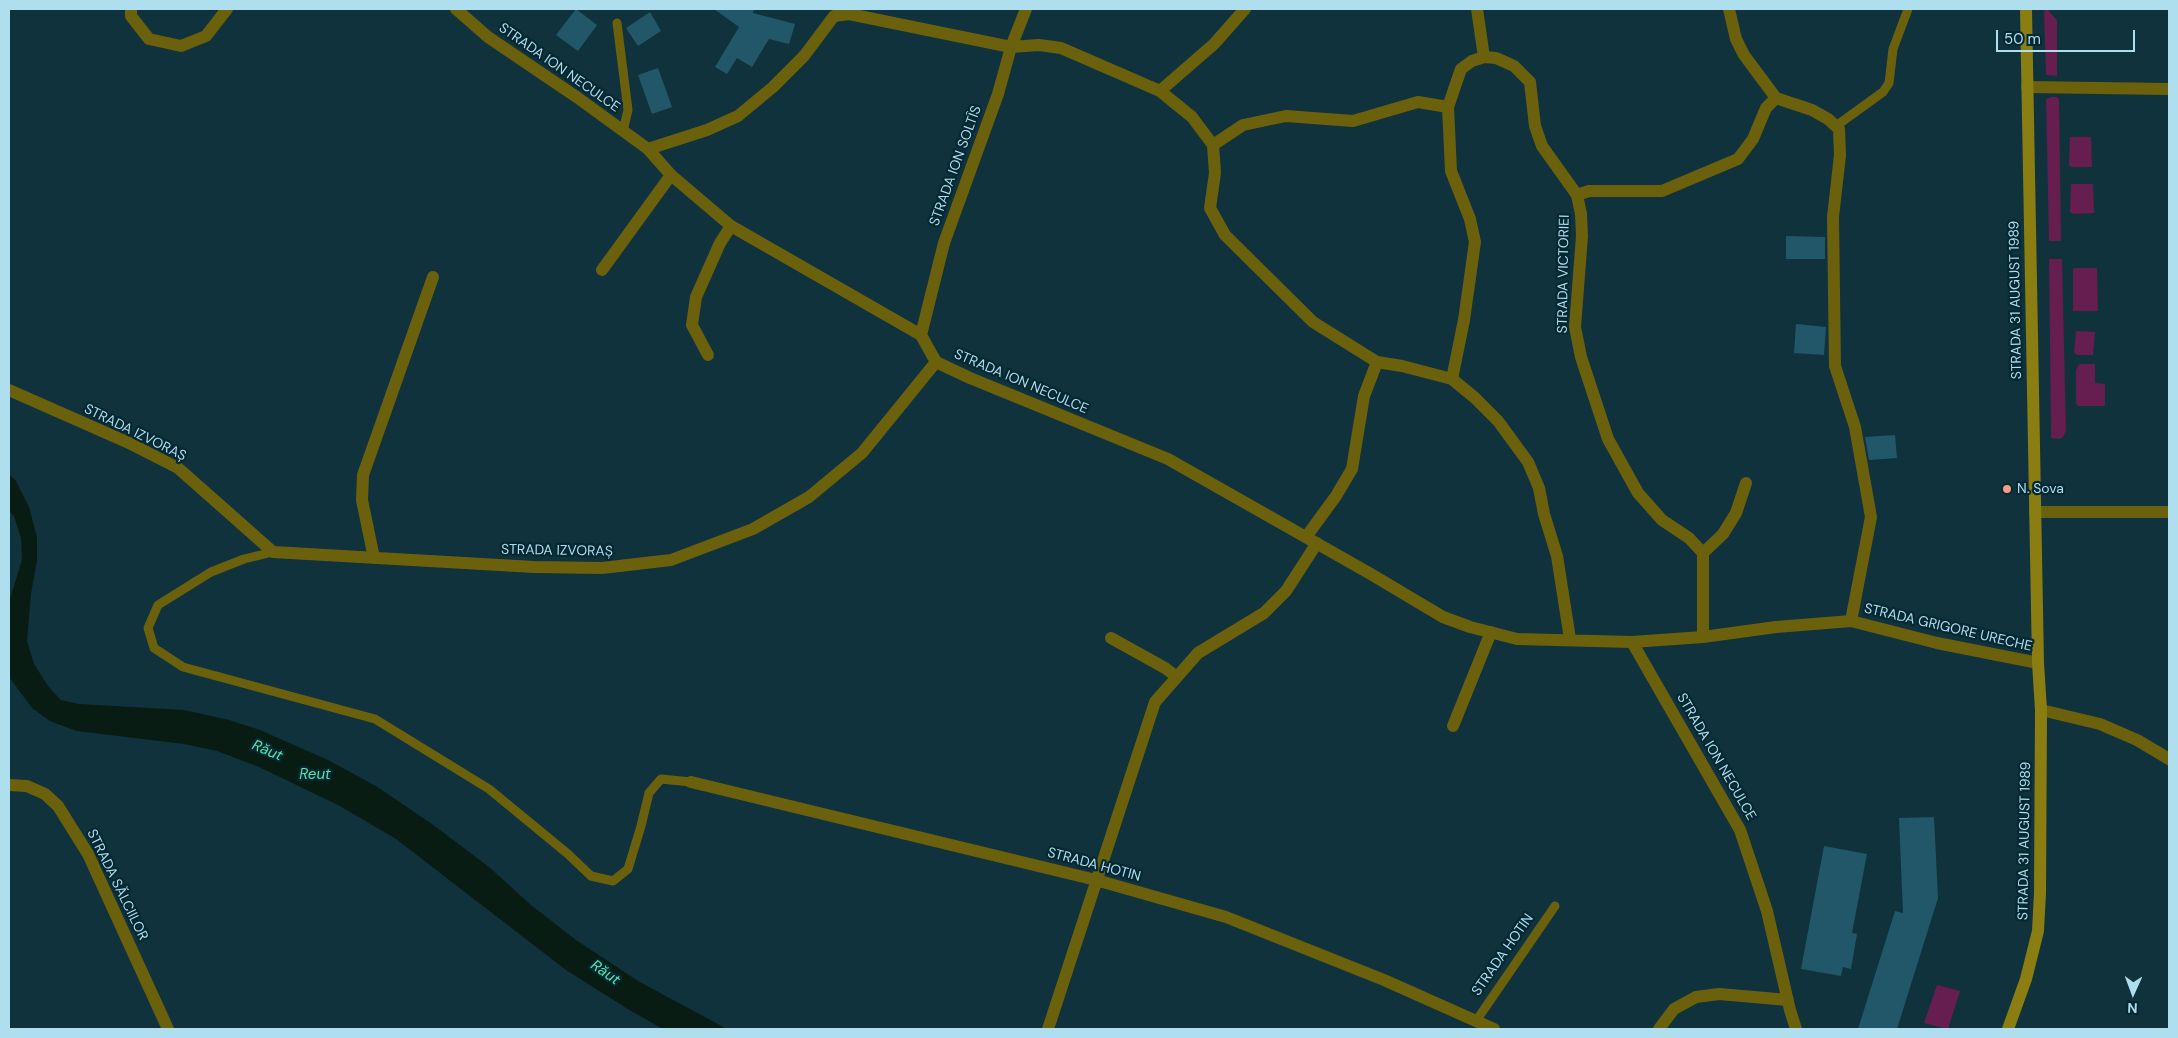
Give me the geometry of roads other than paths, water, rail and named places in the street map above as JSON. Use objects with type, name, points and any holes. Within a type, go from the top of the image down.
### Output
[{"type":"main road","name":"STRADA 31 AUGUST 1989","points":[[2008,1029],[2026,979],[2038,931],[2040,893],[2041,710],[2038,663],[2026,9]]},
{"type":"street","points":[[131,9],[131,16],[149,39],[181,46],[206,36],[227,9]]},
{"type":"street","name":"STRADA ION NECULCE","points":[[456,9],[488,37],[578,98],[648,149],[670,176],[730,226],[921,336],[936,362],[970,378],[1168,459],[1443,617],[1517,639],[1632,642],[1740,830],[1767,911],[1796,1029]]},
{"type":"street","name":"STRADA ION SOLTÎS","points":[[921,336],[944,244],[998,94],[1011,47],[1026,9]]},
{"type":"street","points":[[1160,91],[1214,44],[1245,9]]},
{"type":"street","points":[[1452,379],[1471,280],[1475,242],[1470,220],[1450,172],[1448,107],[1461,69],[1472,61],[1484,57],[1477,9]]},
{"type":"street","points":[[1729,9],[1736,40],[1744,55],[1776,98],[1812,110],[1836,126]]},
{"type":"street","points":[[648,149],[707,130],[738,116],[773,87],[804,56],[832,13],[862,15],[1011,47],[1039,45],[1061,48],[1160,91],[1192,117],[1213,145],[1215,173],[1210,208],[1225,235],[1313,322],[1377,362],[1402,366],[1452,379],[1498,421],[1528,462],[1539,488],[1544,514],[1557,556],[1570,639]]},
{"type":"street","name":"STRADA VICTORIEI","points":[[1484,57],[1496,58],[1514,66],[1530,82],[1535,126],[1542,146],[1577,195],[1582,214],[1582,236],[1575,327],[1581,357],[1608,439],[1638,493],[1662,520],[1689,538],[1703,553]]},
{"type":"street","points":[[2027,87],[2169,89]]},
{"type":"street","name":"STRADA VICTORIEI","points":[[1577,195],[1589,190],[1662,191],[1738,159],[1753,139],[1766,108],[1776,98]]},
{"type":"street","points":[[1213,145],[1243,125],[1286,116],[1353,121],[1418,102],[1448,107]]},
{"type":"street","name":"STRADA GRIGORE URECHE","points":[[1836,126],[1840,136],[1840,155],[1833,217],[1835,366],[1855,426],[1871,517],[1851,621]]},
{"type":"street","points":[[602,270],[670,176]]},
{"type":"street","points":[[708,355],[692,325],[692,315],[696,297],[720,243],[730,226]]},
{"type":"street","points":[[374,558],[362,500],[363,475],[433,277]]},
{"type":"street","name":"STRADA IZVORAȘ","points":[[9,390],[129,443],[178,468],[273,552],[534,567],[602,568],[671,560],[752,529],[809,497],[862,453],[936,362]]},
{"type":"street","points":[[1048,1029],[1155,702],[1198,653],[1264,613],[1286,591],[1311,540],[1352,469],[1364,396],[1377,362]]},
{"type":"street","points":[[1703,637],[1703,553],[1728,527],[1736,513],[1746,483]]},
{"type":"street","points":[[2035,512],[2169,512]]},
{"type":"street","name":"STRADA GRIGORE URECHE","points":[[1632,642],[1703,637],[1776,627],[1851,621],[1937,644],[2038,663]]},
{"type":"street","points":[[1453,726],[1491,632]]},
{"type":"street","points":[[1111,638],[1166,668],[1177,677]]},
{"type":"street","points":[[2041,710],[2100,724],[2137,740],[2169,759]]},
{"type":"street","name":"STRADA HOTIN","points":[[691,782],[1096,880],[1226,917],[1384,980],[1494,1029]]},
{"type":"street","name":"STRADA SĂLCIILOR","points":[[9,785],[27,786],[45,794],[58,806],[88,854],[168,1029]]},
{"type":"street","points":[[1659,1029],[1674,1009],[1696,997],[1719,994],[1788,1000]]},
{"type":"lane","points":[[1836,126],[1883,92],[1889,83],[1893,49],[1908,9]]},
{"type":"lane","name":"STRADA ION NECULCE","points":[[617,23],[628,110],[623,131]]},
{"type":"lane","points":[[273,552],[244,559],[210,572],[158,605],[148,628],[154,648],[183,667],[375,718],[489,789],[568,854],[591,876],[613,881],[628,869],[649,793],[661,779],[691,782]]},
{"type":"lane","name":"STRADA HOTIN","points":[[1476,1021],[1555,906]]},
{"type":"water","name":"Reut","points":[[9,474],[16,481],[29,507],[37,537],[37,560],[31,594],[27,641],[34,664],[48,686],[61,700],[79,704],[184,710],[229,720],[260,730],[328,760],[376,786],[432,824],[489,867],[531,905],[576,940],[638,981],[727,1029],[663,1029],[566,970],[396,839],[340,806],[259,767],[217,751],[184,744],[77,731],[50,721],[32,708],[9,677],[9,602],[22,560],[21,538],[14,516],[9,511]]},
{"type":"place","name":"N. Sova","points":[[2007,489]]},
{"type":"water label","name":"Răut","points":[[267,751]]},
{"type":"water label","name":"Răut","points":[[605,973]]}]
